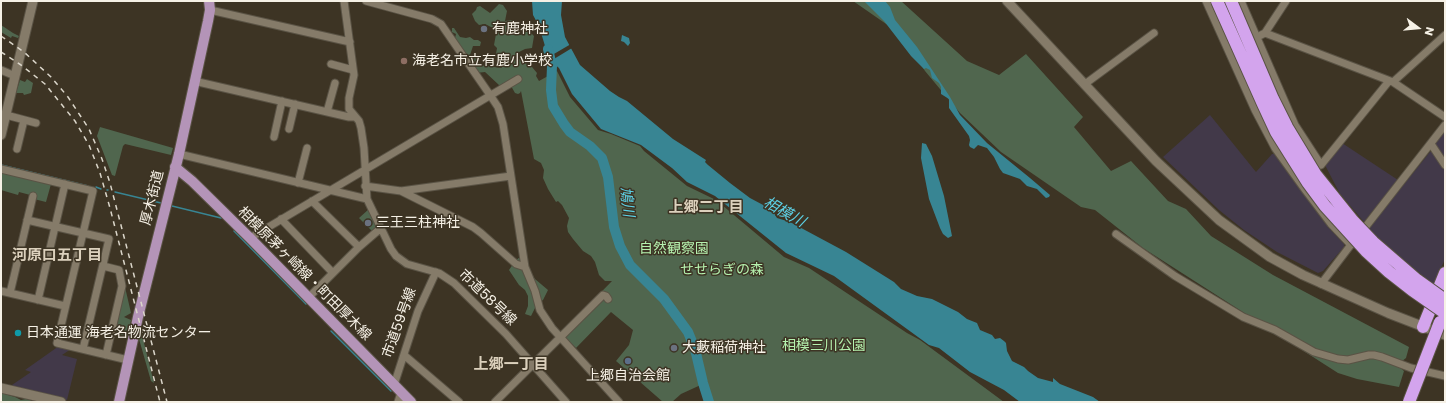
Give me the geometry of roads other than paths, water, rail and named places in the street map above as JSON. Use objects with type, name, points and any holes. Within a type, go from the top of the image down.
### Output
[{"type":"highway","points":[[1217,1],[1262,104],[1284,145],[1308,183],[1330,212],[1366,251],[1388,272],[1412,290],[1443,322]]},
{"type":"highway","points":[[1231,1],[1272,99],[1316,175],[1352,221],[1373,242],[1417,280],[1445,300]]},
{"type":"highway","points":[[1424,327],[1445,273]]},
{"type":"highway","points":[[1418,402],[1443,322],[1445,307]]},
{"type":"highway","points":[[1409,402],[1443,322]]},
{"type":"main road","name":"厚木街道","points":[[119,402],[179,154],[209,5]]},
{"type":"main road","name":"相模原茅ヶ崎線・町田厚木線","points":[[175,168],[192,181],[250,238],[394,384],[400,398],[411,402]]},
{"type":"street","points":[[1,135],[33,1]]},
{"type":"street","name":"市道58号線","points":[[344,1],[354,75],[348,104],[354,117],[359,121],[361,128],[367,199],[391,249],[402,260],[413,266],[436,272],[454,283],[506,334],[566,402]]},
{"type":"street","points":[[366,1],[432,19],[441,24],[498,107],[503,124],[525,267],[535,291],[540,310],[561,338],[619,402]]},
{"type":"street","points":[[1008,1],[1156,161],[1219,220],[1270,257],[1321,284],[1445,335]]},
{"type":"street","points":[[1206,1],[1255,110],[1282,160],[1331,224],[1351,245]]},
{"type":"street","points":[[1241,1],[1295,125],[1322,166],[1391,81],[1445,35]]},
{"type":"street","points":[[1228,50],[1257,38],[1265,33],[1286,1]]},
{"type":"street","points":[[209,5],[350,42]]},
{"type":"street","points":[[1085,84],[1154,32]]},
{"type":"street","points":[[1265,33],[1391,81],[1445,117]]},
{"type":"street","points":[[334,67],[353,70]]},
{"type":"street","points":[[1,70],[15,76]]},
{"type":"street","points":[[250,238],[518,79]]},
{"type":"street","points":[[194,81],[354,117]]},
{"type":"street","points":[[327,112],[336,86]]},
{"type":"street","points":[[274,137],[282,101]]},
{"type":"street","points":[[290,129],[295,104]]},
{"type":"street","points":[[6,115],[36,123]]},
{"type":"street","points":[[17,149],[24,120]]},
{"type":"street","points":[[1321,284],[1445,125]]},
{"type":"street","points":[[1431,144],[1445,165]]},
{"type":"street","points":[[298,183],[306,148]]},
{"type":"street","points":[[179,154],[367,199]]},
{"type":"street","points":[[1,169],[93,191],[57,343],[128,360]]},
{"type":"street","points":[[365,186],[400,191],[511,176]]},
{"type":"street","points":[[38,300],[65,184]]},
{"type":"street","points":[[400,191],[473,227],[516,264],[525,267]]},
{"type":"street","points":[[10,293],[33,196]]},
{"type":"street","points":[[312,201],[359,247]]},
{"type":"street","points":[[282,219],[333,273]]},
{"type":"street","points":[[27,220],[109,240],[83,349]]},
{"type":"street","points":[[308,298],[359,247],[381,228]]},
{"type":"street","points":[[1116,234],[1175,276],[1229,309],[1243,317],[1274,330],[1314,352],[1325,356],[1348,360],[1374,355],[1411,368],[1445,376]]},
{"type":"street","points":[[103,266],[119,270],[122,286],[106,355]]},
{"type":"street","name":"市道59号線","points":[[394,384],[418,311],[436,272]]},
{"type":"street","points":[[1,291],[65,306]]},
{"type":"street","points":[[495,402],[603,295],[608,299]]},
{"type":"street","points":[[404,355],[459,402]]},
{"type":"street","points":[[1,388],[61,402]]},
{"type":"water","points":[[532,1],[562,1],[561,15],[565,37],[580,65],[610,91],[627,101],[673,139],[706,160],[705,162],[708,165],[730,183],[750,198],[765,206],[771,212],[775,212],[777,218],[790,222],[846,252],[894,282],[901,289],[917,296],[932,299],[977,323],[980,330],[992,335],[995,339],[1000,338],[1006,343],[1007,351],[1012,361],[1024,367],[1038,378],[1053,382],[1053,378],[1060,384],[1093,397],[1100,402],[1020,402],[1004,390],[970,372],[939,348],[929,345],[834,276],[786,253],[715,196],[687,182],[672,168],[641,145],[601,129],[572,94],[559,68],[548,56],[539,26],[533,15]]},
{"type":"water","points":[[864,1],[885,1],[890,7],[895,20],[917,47],[960,115],[987,143],[1050,195],[1049,197],[1046,198],[1037,189],[1027,186],[1020,179],[1003,173],[987,148],[978,145],[974,149],[970,147],[969,136],[949,108],[949,99],[941,94],[941,87],[939,83],[932,78],[930,70],[926,68],[924,69],[911,56],[884,21]]},
{"type":"water","points":[[622,35],[629,38],[630,43],[628,46],[621,41]]},
{"type":"water","points":[[922,143],[926,144],[932,156],[944,196],[952,236],[948,238],[943,234],[940,228],[929,199],[921,158]]},
{"type":"waterway","name":"鳩川","points":[[548,49],[552,66],[551,90],[553,106],[570,132],[590,146],[602,158],[608,177],[614,227],[620,246],[630,265],[664,299],[688,332],[695,349],[709,402]]},
{"type":"waterway","points":[[1,165],[88,186]]},
{"type":"waterway","points":[[96,187],[101,189]]},
{"type":"waterway","points":[[115,192],[161,203]]},
{"type":"waterway","points":[[172,206],[221,218]]},
{"type":"waterway","points":[[234,231],[306,304]]},
{"type":"waterway","points":[[331,331],[391,391]]},
{"type":"railway","points":[[1,36],[24,52],[51,77],[68,97],[89,129],[102,159],[110,183],[167,402]]},
{"type":"railway","points":[[1,52],[21,65],[45,84],[75,121],[89,145],[100,173],[110,208],[160,402]]},
{"type":"place","name":"有鹿神社","points":[[484,29]]},
{"type":"place","name":"海老名市立有鹿小学校","points":[[404,61]]},
{"type":"place","name":"三王三柱神社","points":[[368,223]]},
{"type":"place","name":"日本通運 海老名物流センター","points":[[18,333]]},
{"type":"place","name":"大藪稲荷神社","points":[[674,348]]},
{"type":"place","name":"上郷自治会館","points":[[628,361]]},
{"type":"district","name":"上郷二丁目","points":[[706,208]]},
{"type":"district","name":"河原口五丁目","points":[[57,256]]},
{"type":"district","name":"上郷一丁目","points":[[511,365]]},
{"type":"water label","name":"相模川","points":[[784,213]]},
{"type":"park label","name":"自然観察園","points":[[674,249]]},
{"type":"park label","name":"せせらぎの森","points":[[722,270]]},
{"type":"park label","name":"相模三川公園","points":[[824,346]]}]
